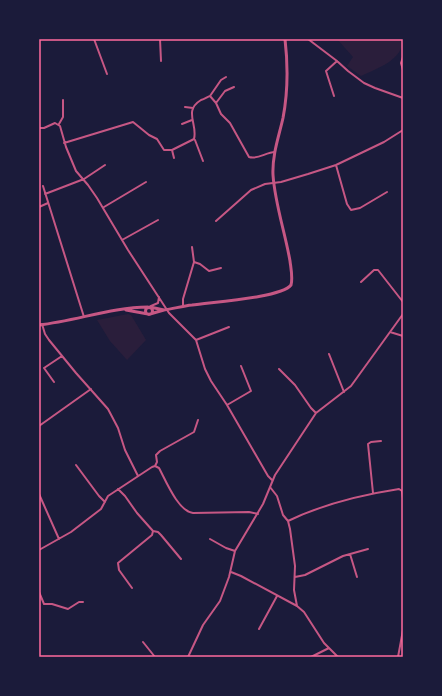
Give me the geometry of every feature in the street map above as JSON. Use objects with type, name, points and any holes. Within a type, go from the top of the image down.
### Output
[{"type":"street","points":[[94,39],[107,74]]},
{"type":"street","points":[[160,39],[161,61]]},
{"type":"street","points":[[123,310],[149,314],[182,306],[249,298],[286,290],[291,285],[292,277],[288,253],[276,202],[273,165],[283,119],[287,88],[285,39]]},
{"type":"street","points":[[308,39],[337,60],[348,71],[364,83],[403,98]]},
{"type":"street","points":[[403,57],[401,63],[403,70]]},
{"type":"street","points":[[334,96],[326,71],[337,60]]},
{"type":"street","points":[[203,161],[194,139],[195,134],[192,120],[193,108],[198,102],[210,96],[219,82],[226,77]]},
{"type":"street","points":[[216,102],[224,91],[234,87]]},
{"type":"street","points":[[210,96],[216,102],[221,114],[230,123],[249,156],[254,158],[269,152],[275,152]]},
{"type":"street","points":[[63,100],[63,117],[59,124],[64,143],[76,171],[84,179],[104,208],[122,240],[158,294],[165,310],[196,340],[208,375],[268,476],[272,480]]},
{"type":"street","points":[[185,107],[193,108]]},
{"type":"street","points":[[182,124],[192,120]]},
{"type":"street","points":[[64,143],[133,122],[149,135],[158,139],[164,150],[172,150],[194,139]]},
{"type":"street","points":[[39,128],[44,128],[54,123],[59,124]]},
{"type":"street","points":[[216,221],[251,190],[265,184],[308,174],[336,164],[384,142],[403,130]]},
{"type":"street","points":[[172,150],[174,158]]},
{"type":"street","points":[[336,164],[347,204],[351,210],[360,208],[387,192]]},
{"type":"street","points":[[45,194],[84,179],[105,165]]},
{"type":"street","points":[[104,208],[146,182]]},
{"type":"street","points":[[43,186],[84,317]]},
{"type":"street","points":[[39,207],[48,203]]},
{"type":"street","points":[[122,240],[158,220]]},
{"type":"street","points":[[182,306],[194,262],[192,247]]},
{"type":"street","points":[[194,262],[200,264],[209,271],[221,268]]},
{"type":"street","points":[[361,282],[374,270],[378,270],[403,302]]},
{"type":"street","points":[[149,314],[146,313],[146,310],[158,303],[158,294]]},
{"type":"street","points":[[138,476],[125,450],[113,418],[103,402],[49,340],[41,325],[123,310],[149,307],[165,310]]},
{"type":"street","points":[[188,657],[203,625],[220,601],[231,572],[235,551],[258,514],[272,480],[316,413],[350,388],[403,314]]},
{"type":"street","points":[[196,340],[229,327]]},
{"type":"street","points":[[390,332],[403,336]]},
{"type":"street","points":[[329,354],[344,392]]},
{"type":"street","points":[[54,382],[44,368],[62,356]]},
{"type":"street","points":[[227,405],[251,391],[241,366]]},
{"type":"street","points":[[278,369],[295,385],[316,413]]},
{"type":"street","points":[[39,426],[91,389]]},
{"type":"street","points":[[156,466],[156,455],[160,451],[194,432],[198,420]]},
{"type":"street","points":[[373,494],[368,444],[371,442],[381,441]]},
{"type":"street","points":[[76,464],[105,502]]},
{"type":"street","points":[[39,550],[59,540],[97,512],[103,506],[108,496],[156,466]]},
{"type":"street","points":[[156,466],[159,468],[176,500],[188,512],[249,512],[258,514]]},
{"type":"street","points":[[269,487],[277,496],[283,515],[288,521],[294,556],[294,590],[297,606]]},
{"type":"street","points":[[118,489],[125,496],[136,513],[153,531],[158,532],[161,535],[181,559]]},
{"type":"street","points":[[288,521],[335,502],[373,494],[399,489],[402,491],[403,498]]},
{"type":"street","points":[[39,494],[59,540]]},
{"type":"street","points":[[132,588],[119,570],[118,563],[152,535],[153,531]]},
{"type":"street","points":[[210,539],[235,551]]},
{"type":"street","points":[[295,577],[304,575],[350,554],[368,549]]},
{"type":"street","points":[[350,554],[357,577]]},
{"type":"street","points":[[231,572],[297,606],[304,612],[329,648],[338,657]]},
{"type":"street","points":[[39,592],[44,604],[52,604],[68,609],[79,602],[83,602]]},
{"type":"street","points":[[259,629],[277,596]]},
{"type":"street","points":[[398,657],[403,630]]},
{"type":"street","points":[[143,642],[154,657]]},
{"type":"street","points":[[311,657],[329,648]]},
{"type":"shaded area","points":[[337,39],[403,39],[399,53],[394,58],[382,66],[361,76],[347,66],[353,57]]},
{"type":"shaded area","points":[[128,314],[131,315],[146,340],[127,360],[110,341],[97,320]]}]
